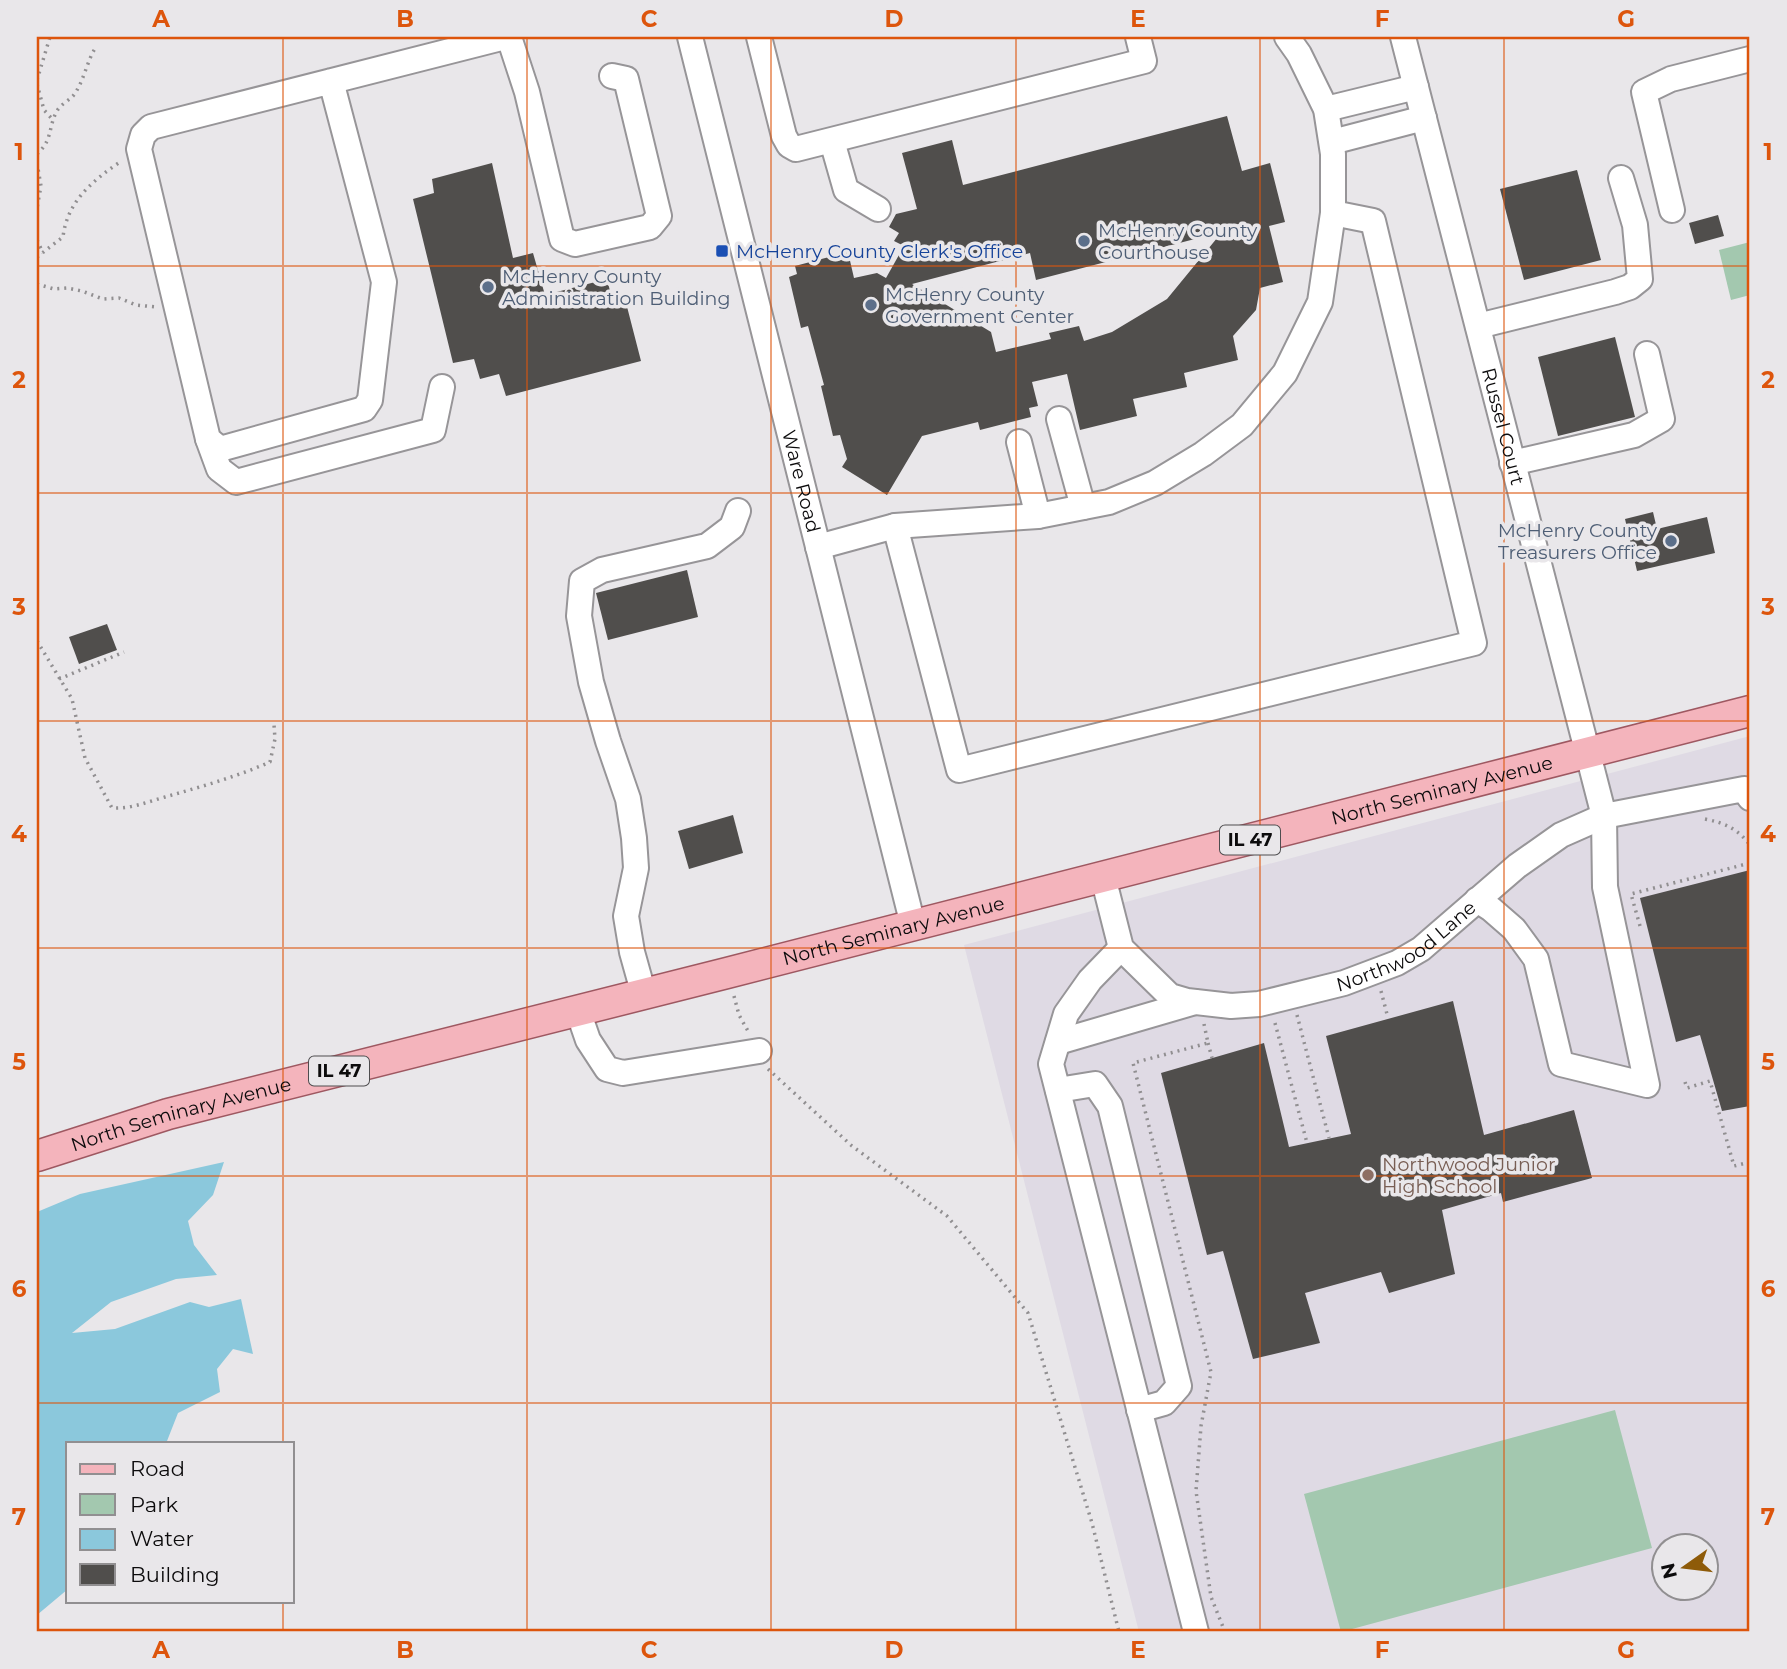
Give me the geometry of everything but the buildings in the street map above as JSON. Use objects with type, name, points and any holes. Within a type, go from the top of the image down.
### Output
[{"type":"main road","name":"North Seminary Avenue","points":[[37,1156],[168,1114],[727,974],[1750,711]]},
{"type":"street","points":[[442,387],[433,430],[236,482],[219,470],[208,439],[139,149],[143,135],[151,127],[507,37],[527,92],[562,239],[575,244],[650,227],[659,216],[626,79],[612,76]]},
{"type":"street","name":"Ware Road","points":[[690,37],[913,925]]},
{"type":"street","points":[[759,37],[786,141],[796,149],[1144,61],[1139,37]]},
{"type":"street","points":[[818,547],[895,526],[1038,516],[1109,502],[1155,483],[1203,454],[1242,425],[1285,373],[1320,302],[1333,213],[1332,142],[1326,109],[1299,54],[1287,37]]},
{"type":"street","name":"Russel Court","points":[[1403,37],[1604,816],[1605,887],[1647,1085],[1561,1064],[1536,959],[1514,929],[1477,900]]},
{"type":"street","points":[[1672,209],[1644,92],[1671,79],[1750,59]]},
{"type":"street","points":[[208,439],[220,449],[364,409],[370,400],[384,282],[331,81]]},
{"type":"street","points":[[1326,109],[1416,87]]},
{"type":"street","points":[[1332,142],[1424,118]]},
{"type":"street","points":[[832,141],[846,190],[878,209]]},
{"type":"street","points":[[1478,326],[1615,292],[1630,287],[1640,279],[1635,225],[1621,178]]},
{"type":"street","points":[[895,526],[959,769],[1474,643],[1373,221],[1333,213]]},
{"type":"street","points":[[1512,463],[1634,435],[1662,419],[1647,354]]},
{"type":"street","points":[[1059,419],[1083,508]]},
{"type":"street","points":[[1019,442],[1038,516]]},
{"type":"street","points":[[644,995],[632,952],[626,916],[636,868],[634,838],[628,799],[607,741],[591,682],[579,616],[582,581],[602,570],[707,546],[732,527],[738,511]]},
{"type":"street","name":"Northwood Lane","points":[[1121,947],[1170,996],[1231,1006],[1259,1004],[1344,983],[1397,963],[1421,949],[1517,866],[1562,835],[1604,816],[1744,789],[1750,798]]},
{"type":"street","points":[[1103,877],[1121,947],[1090,980],[1066,1014],[1051,1064],[1196,1632]]},
{"type":"street","points":[[1058,1042],[1196,1002]]},
{"type":"street","points":[[578,1011],[587,1041],[607,1069],[623,1073],[759,1051]]},
{"type":"street","points":[[1058,1090],[1096,1084],[1110,1107],[1179,1386],[1164,1402],[1139,1410]]},
{"type":"path","points":[[50,37],[37,82],[44,110],[54,121]]},
{"type":"path","points":[[37,154],[46,146],[57,110],[73,96],[90,65],[91,55],[96,47]]},
{"type":"path","points":[[37,257],[63,237],[64,222],[74,203],[101,175],[139,149]]},
{"type":"path","points":[[37,163],[41,186],[37,208]]},
{"type":"path","points":[[37,240],[43,253]]},
{"type":"path","points":[[37,284],[54,289],[75,290],[103,299],[119,298],[153,307],[176,305]]},
{"type":"path","points":[[37,641],[72,699],[85,758],[112,808],[123,809],[140,805],[270,762],[275,739],[274,724]]},
{"type":"path","points":[[59,679],[124,652]]},
{"type":"path","points":[[1702,818],[1722,822],[1740,832],[1750,845]]},
{"type":"path","points":[[1640,926],[1631,894],[1750,863]]},
{"type":"path","points":[[727,974],[739,1015],[769,1071],[852,1146],[947,1216],[1028,1313],[1092,1523],[1119,1632]]},
{"type":"path","points":[[1388,987],[1380,989],[1388,1018]]},
{"type":"path","points":[[1296,1012],[1329,1139]]},
{"type":"path","points":[[1268,1019],[1274,1018],[1307,1143]]},
{"type":"path","points":[[1212,1058],[1203,1023],[1217,1023]]},
{"type":"path","points":[[1208,1043],[1133,1063],[1212,1372],[1201,1426],[1196,1492],[1211,1597],[1225,1632]]},
{"type":"path","points":[[1685,1082],[1687,1088],[1710,1081],[1734,1166],[1750,1162]]},
{"type":"shaded area","points":[[1750,736],[1750,1632],[1139,1632],[964,945]]},
{"type":"green space","points":[[1750,242],[1750,295],[1731,300],[1719,250]]},
{"type":"green space","points":[[1615,1410],[1650,1549],[1341,1632],[1304,1494]]},
{"type":"water","points":[[224,1162],[213,1195],[188,1221],[194,1245],[217,1275],[176,1279],[111,1302],[72,1333],[115,1329],[190,1302],[209,1307],[241,1299],[253,1354],[233,1349],[217,1369],[220,1392],[178,1413],[168,1442],[66,1442],[66,1591],[37,1615],[37,1212],[80,1194]]},
{"type":"place","name":"McHenry County Courthouse","points":[[1084,241]]},
{"type":"place","name":"McHenry County Clerk's Office","points":[[722,251]]},
{"type":"place","name":"McHenry County Administration Building","points":[[488,287]]},
{"type":"place","name":"McHenry County Government Center","points":[[871,305]]},
{"type":"place","name":"McHenry County Treasurers Office","points":[[1671,541]]},
{"type":"place","name":"Northwood Junior High School","points":[[1368,1175]]}]
